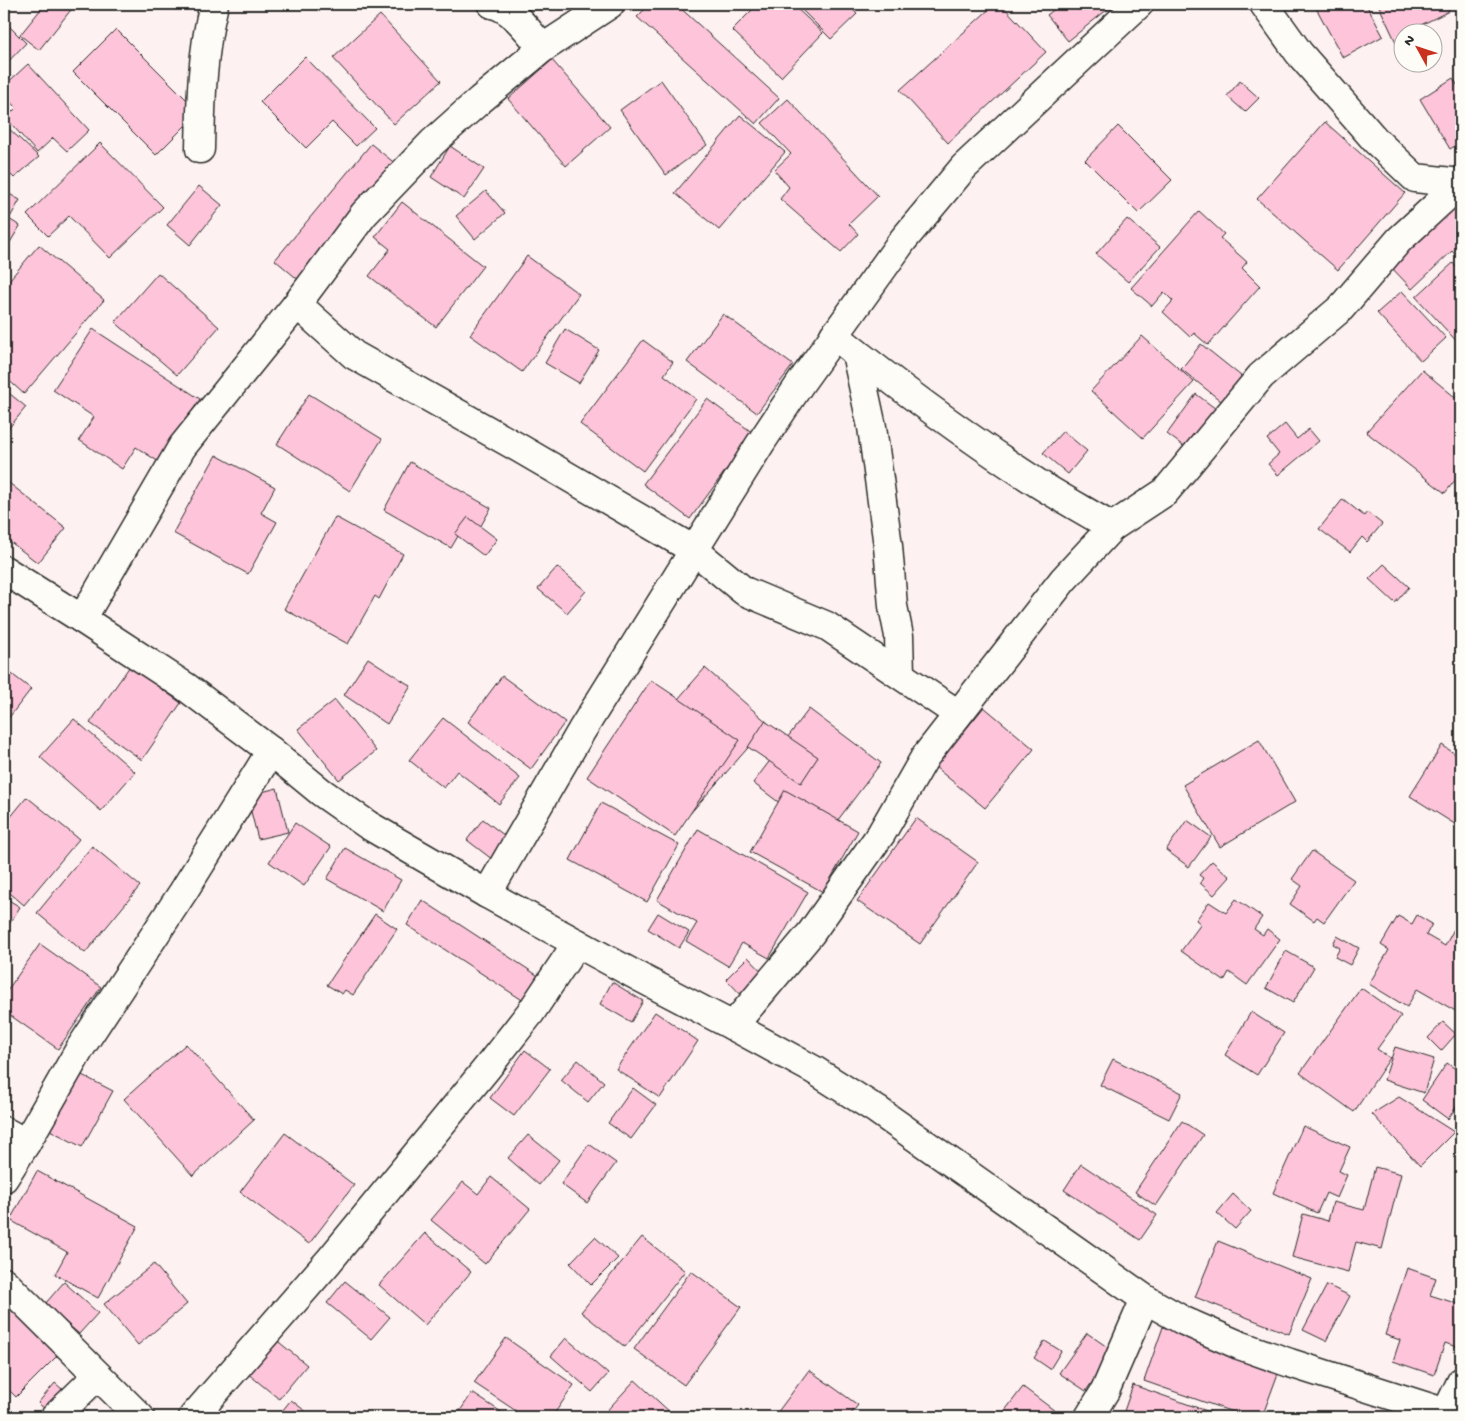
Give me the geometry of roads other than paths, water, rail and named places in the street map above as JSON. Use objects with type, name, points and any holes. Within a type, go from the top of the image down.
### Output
[{"type":"street","points":[[200,149],[203,64],[214,4]]},
{"type":"street","points":[[492,4],[499,5],[509,12],[543,48]]},
{"type":"street","points":[[82,619],[182,447],[296,304],[364,214],[433,142],[480,100],[543,48],[610,4]]},
{"type":"street","points":[[487,894],[582,730],[760,444],[834,335],[903,240],[964,167],[1139,4]]},
{"type":"street","points":[[1264,4],[1298,53],[1376,141],[1414,178],[1461,183]]},
{"type":"street","points":[[733,1026],[811,933],[881,834],[925,757],[1063,580],[1112,526],[1165,492],[1261,376],[1341,308],[1399,240],[1461,183]]},
{"type":"street","points":[[296,304],[354,355],[694,550],[744,590],[827,626],[958,714]]},
{"type":"street","points":[[834,335],[984,447],[1041,485],[1112,526]]},
{"type":"street","points":[[856,353],[872,427],[888,546],[893,606],[899,636],[900,674]]},
{"type":"street","points":[[4,570],[186,687],[321,792],[368,825],[576,943],[814,1070],[877,1110],[1145,1300],[1184,1321],[1239,1345],[1452,1415],[1461,1382]]},
{"type":"street","points":[[4,1178],[15,1137],[81,1047],[183,892],[271,752]]},
{"type":"street","points":[[193,1417],[328,1261],[487,1068],[531,1012],[576,943]]},
{"type":"street","points":[[4,1282],[140,1417]]},
{"type":"street","points":[[1089,1417],[1105,1391],[1145,1300]]},
{"type":"street","points":[[55,1417],[97,1376]]}]
